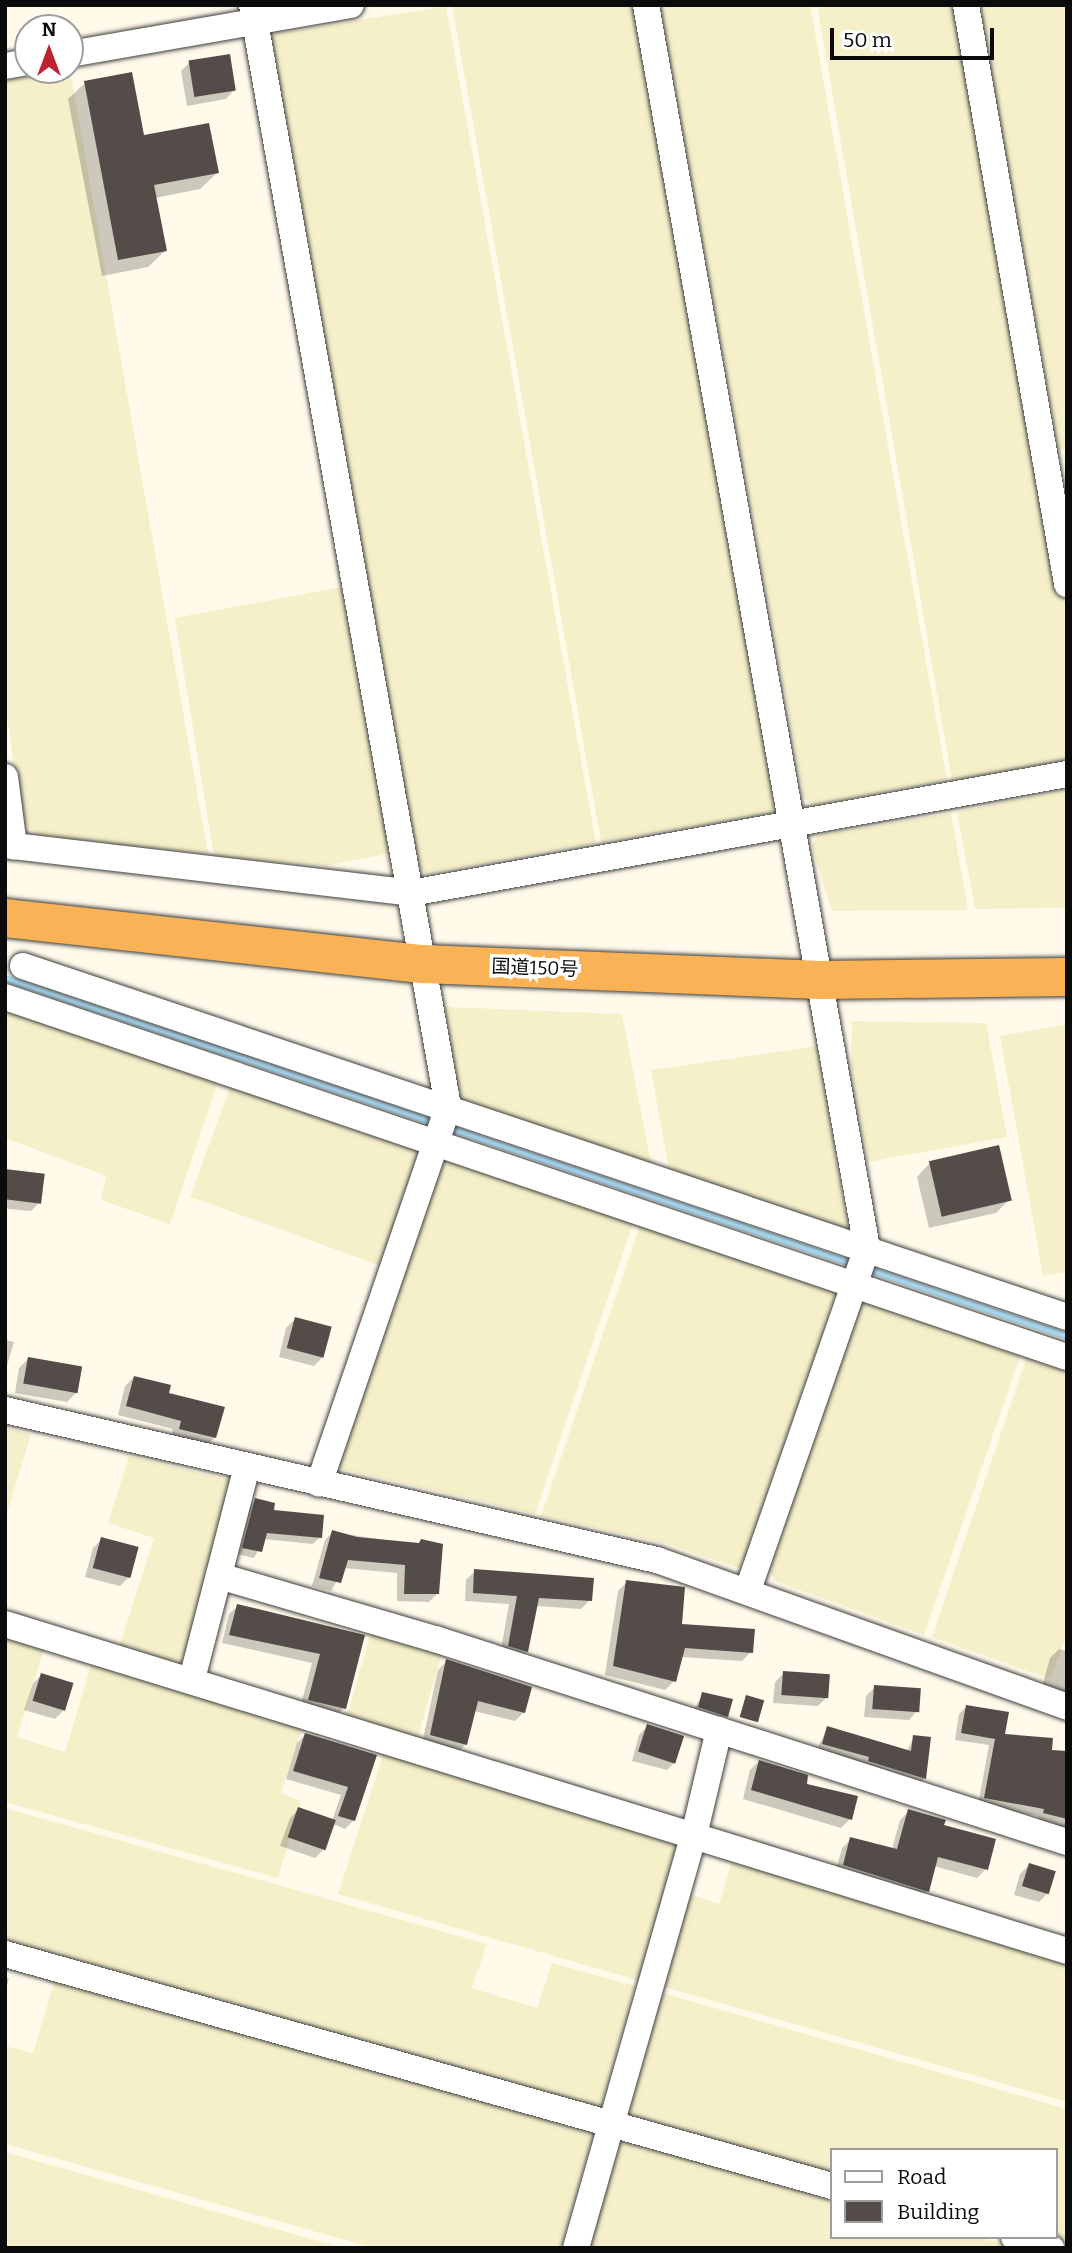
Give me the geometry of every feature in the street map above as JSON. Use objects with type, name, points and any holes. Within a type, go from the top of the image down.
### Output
[{"type":"highway","name":"国道150号","points":[[5,918],[423,964],[821,980],[1067,977]]},
{"type":"street","points":[[84,51],[254,14],[351,5]]},
{"type":"street","points":[[646,5],[794,823],[867,1248],[748,1590]]},
{"type":"street","points":[[966,5],[1067,583]]},
{"type":"street","points":[[254,14],[448,1107],[319,1484]]},
{"type":"street","points":[[5,777],[10,845],[411,893],[1067,774]]},
{"type":"street","points":[[23,966],[1067,1317]]},
{"type":"street","points":[[96,1028],[108,994]]},
{"type":"street","points":[[5,997],[1067,1357]]},
{"type":"street","points":[[5,1410],[657,1560],[748,1590],[1067,1707]]},
{"type":"street","points":[[192,1679],[247,1467]]},
{"type":"street","points":[[219,1576],[435,1639],[1067,1842]]},
{"type":"street","points":[[5,1624],[192,1679],[1067,1951]]},
{"type":"street","points":[[576,2248],[694,1835],[719,1730]]},
{"type":"street","points":[[5,1954],[830,2185]]},
{"type":"street","points":[[1021,2239],[1051,2248]]},
{"type":"shaded area","points":[[452,5],[634,5],[776,805],[771,813],[601,842]]},
{"type":"shaded area","points":[[660,5],[810,5],[947,780],[814,805],[804,798]]},
{"type":"shaded area","points":[[817,5],[957,5],[1067,614],[1067,760],[952,780]]},
{"type":"shaded area","points":[[979,5],[1067,5],[1067,449],[1059,450]]},
{"type":"shaded area","points":[[446,6],[596,843],[426,874],[418,867],[268,35]]},
{"type":"shaded area","points":[[14,79],[14,84],[72,84],[208,854],[39,835],[22,822],[5,701],[5,81]]},
{"type":"shaded area","points":[[341,587],[393,853],[325,866],[214,856],[175,618]]},
{"type":"shaded area","points":[[1067,789],[1067,908],[975,909],[957,812]]},
{"type":"shaded area","points":[[951,813],[968,910],[832,911],[812,847],[818,835]]},
{"type":"shaded area","points":[[445,1007],[622,1014],[652,1168],[461,1104]]},
{"type":"shaded area","points":[[5,1008],[219,1079],[170,1224],[101,1200],[106,1176],[5,1138]]},
{"type":"shaded area","points":[[852,1021],[986,1023],[1007,1137],[868,1162],[851,1068]]},
{"type":"shaded area","points":[[1067,1024],[1067,1272],[1043,1276],[1000,1036]]},
{"type":"shaded area","points":[[817,1046],[849,1236],[670,1175],[651,1070]]},
{"type":"shaded area","points":[[232,1082],[421,1151],[379,1265],[190,1197]]},
{"type":"shaded area","points":[[439,1158],[634,1220],[535,1514],[341,1469],[335,1463]]},
{"type":"shaded area","points":[[641,1222],[834,1286],[836,1293],[741,1569],[667,1544],[541,1516]]},
{"type":"shaded area","points":[[868,1297],[1022,1351],[924,1635],[775,1581],[769,1569],[862,1302]]},
{"type":"shaded area","points":[[1028,1353],[1067,1366],[1067,1635],[1050,1679],[932,1637]]},
{"type":"shaded area","points":[[5,1428],[31,1434],[5,1520]]},
{"type":"shaded area","points":[[129,1456],[235,1481],[187,1662],[181,1666],[119,1647],[154,1538],[108,1523]]},
{"type":"shaded area","points":[[371,1632],[442,1652],[417,1739],[346,1719]]},
{"type":"shaded area","points":[[5,1633],[45,1646],[17,1737],[65,1752],[92,1661],[303,1725],[281,1793],[301,1801],[278,1878],[5,1802]]},
{"type":"shaded area","points":[[384,1752],[673,1839],[679,1847],[641,1981],[338,1894]]},
{"type":"shaded area","points":[[5,1808],[487,1944],[472,1988],[537,2008],[552,1963],[635,1986],[601,2108],[5,1941]]},
{"type":"shaded area","points":[[733,1858],[1067,1962],[1067,2102],[661,1986],[689,1894],[719,1904]]},
{"type":"shaded area","points":[[56,1976],[596,2128],[560,2248],[373,2248],[5,2144],[5,2046],[33,2053]]},
{"type":"shaded area","points":[[659,1992],[1067,2109],[1067,2242],[1057,2239],[1058,2148],[830,2148],[830,2176],[630,2121],[624,2111]]},
{"type":"shaded area","points":[[627,2135],[830,2193],[830,2239],[987,2239],[1017,2248],[587,2248],[617,2141]]},
{"type":"shaded area","points":[[5,2152],[343,2248],[5,2248]]},
{"type":"building","points":[[230,54],[236,91],[194,97],[189,61]]},
{"type":"building","points":[[132,72],[144,135],[209,123],[219,173],[154,185],[167,251],[118,260],[84,81]]},
{"type":"building","points":[[999,1145],[1012,1201],[942,1217],[929,1161]]},
{"type":"building","points":[[5,1169],[45,1174],[41,1204],[5,1199]]},
{"type":"building","points":[[295,1317],[332,1327],[323,1358],[287,1348]]},
{"type":"building","points":[[28,1357],[82,1367],[77,1393],[23,1384]]},
{"type":"building","points":[[134,1376],[171,1385],[169,1393],[225,1407],[216,1438],[179,1429],[181,1421],[126,1406]]},
{"type":"building","points":[[255,1498],[275,1503],[274,1510],[324,1515],[322,1538],[267,1533],[262,1552],[242,1548]]},
{"type":"building","points":[[332,1530],[357,1537],[419,1543],[421,1539],[443,1544],[439,1594],[404,1594],[405,1565],[348,1560],[341,1583],[319,1578]]},
{"type":"building","points":[[101,1537],[139,1547],[130,1578],[93,1568]]},
{"type":"building","points":[[474,1569],[594,1578],[592,1601],[539,1598],[528,1652],[508,1646],[517,1596],[473,1593]]},
{"type":"building","points":[[626,1580],[685,1587],[682,1624],[755,1629],[753,1653],[685,1648],[676,1682],[613,1666]]},
{"type":"building","points":[[237,1604],[365,1635],[346,1709],[308,1700],[320,1654],[229,1635]]},
{"type":"building","points":[[446,1659],[532,1687],[525,1713],[478,1701],[467,1745],[430,1735]]},
{"type":"building","points":[[783,1671],[830,1674],[828,1698],[781,1695]]},
{"type":"building","points":[[41,1673],[74,1683],[65,1711],[33,1701]]},
{"type":"building","points":[[874,1685],[921,1688],[919,1712],[872,1709]]},
{"type":"building","points":[[702,1692],[733,1699],[728,1717],[698,1707]]},
{"type":"building","points":[[746,1695],[764,1700],[758,1722],[740,1717]]},
{"type":"building","points":[[966,1705],[1009,1712],[1005,1734],[1053,1738],[1052,1750],[1067,1751],[1067,1819],[1043,1813],[1044,1809],[984,1798],[995,1739],[961,1733]]},
{"type":"building","points":[[647,1724],[684,1736],[675,1764],[638,1752]]},
{"type":"building","points":[[827,1726],[911,1751],[913,1735],[931,1737],[926,1779],[868,1761],[869,1757],[822,1744]]},
{"type":"building","points":[[305,1733],[377,1755],[355,1821],[338,1816],[348,1787],[293,1771]]},
{"type":"building","points":[[759,1760],[808,1775],[807,1784],[858,1796],[852,1820],[751,1790]]},
{"type":"building","points":[[298,1807],[336,1820],[325,1850],[288,1837]]},
{"type":"building","points":[[908,1809],[946,1820],[944,1825],[996,1839],[988,1870],[938,1857],[929,1892],[843,1865],[850,1837],[897,1849]]},
{"type":"building","points":[[1029,1863],[1056,1871],[1049,1894],[1022,1886]]},
{"type":"waterway","points":[[5,978],[436,1123]]},
{"type":"waterway","points":[[447,1127],[1067,1336]]}]
